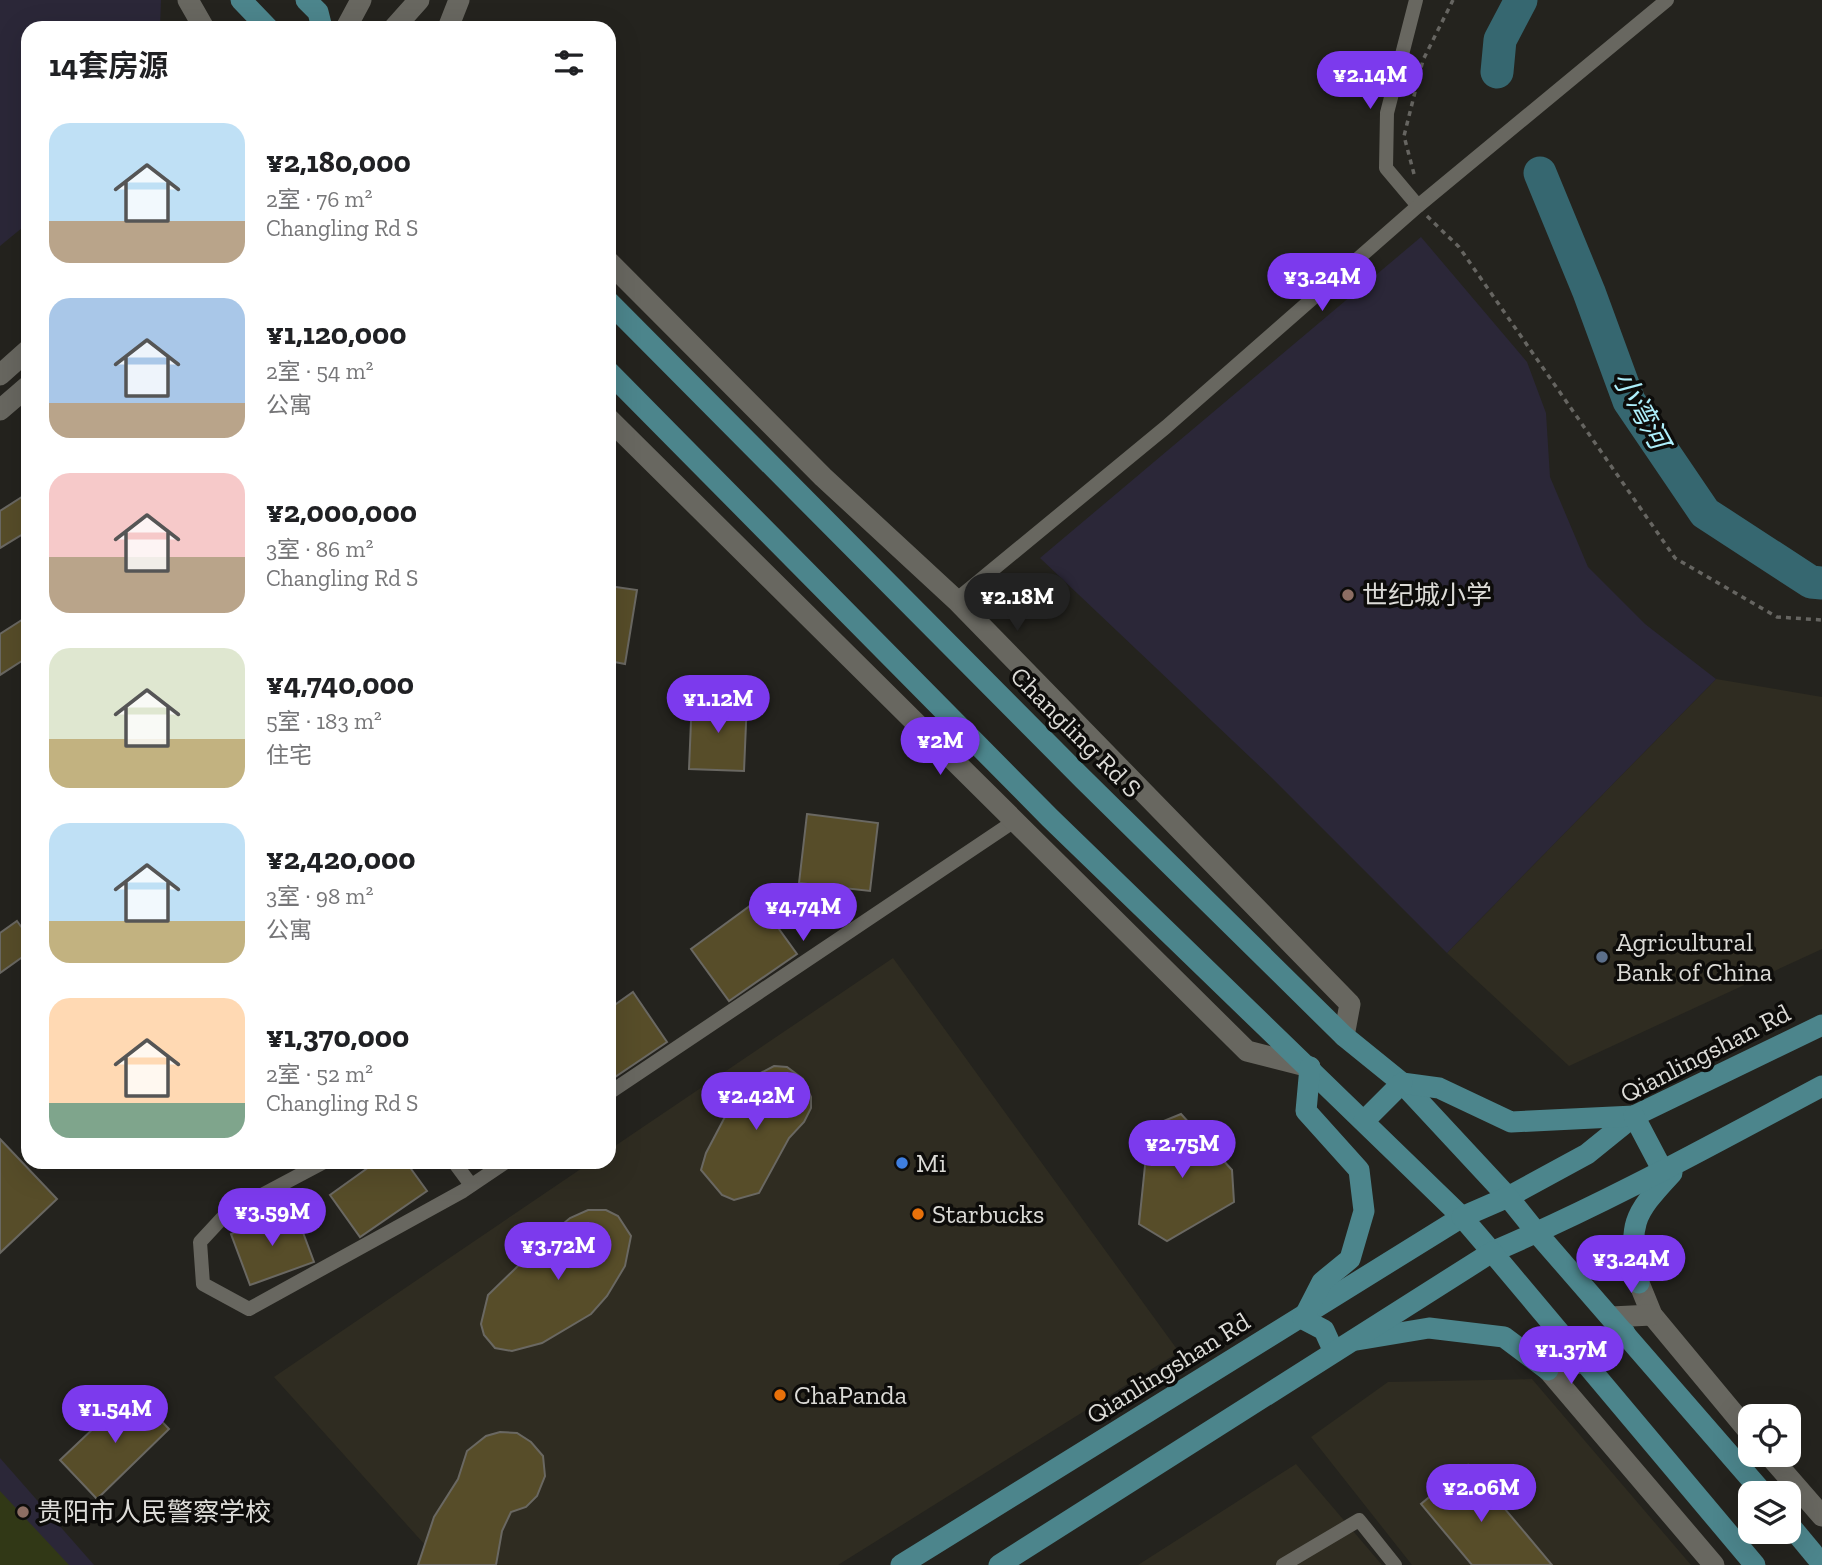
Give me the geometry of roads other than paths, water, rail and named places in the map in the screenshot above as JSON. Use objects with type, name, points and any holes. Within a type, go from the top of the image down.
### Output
[{"type":"main road","points":[[188,0],[200,21]]},
{"type":"main road","points":[[242,0],[262,21]]},
{"type":"main road","points":[[306,0],[318,12],[320,21]]},
{"type":"main road","points":[[350,21],[361,0]]},
{"type":"main road","points":[[400,21],[419,0]]},
{"type":"main road","points":[[451,21],[459,0]]},
{"type":"main road","points":[[616,269],[814,468],[956,600],[1350,1004],[1344,1036]]},
{"type":"main road","name":"Changling Rd S","points":[[616,309],[1083,779],[1344,1036],[1402,1083],[1508,1197],[1536,1233]]},
{"type":"main road","points":[[0,375],[21,356]]},
{"type":"main road","points":[[616,379],[1050,818],[1462,1217],[1755,1565]]},
{"type":"main road","points":[[0,410],[21,392]]},
{"type":"main road","points":[[616,426],[869,679],[1016,820],[1078,886],[1248,1051],[1310,1067]]},
{"type":"main road","name":"Qianlingshan Rd","points":[[901,1565],[1462,1217],[1508,1197],[1587,1154],[1634,1116],[1822,1025]]},
{"type":"main road","points":[[1310,1067],[1306,1111],[1359,1170],[1364,1210],[1350,1259],[1322,1282],[1303,1318],[1324,1330],[1341,1347]]},
{"type":"main road","points":[[1364,1121],[1402,1083],[1439,1088],[1511,1122],[1634,1116],[1663,1171]]},
{"type":"main road","points":[[999,1565],[1492,1252],[1663,1171],[1822,1086]]},
{"type":"main road","points":[[1686,1158],[1641,1206],[1632,1243],[1639,1283],[1652,1315],[1738,1419]]},
{"type":"main road","points":[[1536,1233],[1753,1481]]},
{"type":"main road","points":[[1611,1317],[1652,1315]]},
{"type":"main road","points":[[1341,1347],[1429,1328],[1504,1337],[1548,1370],[1714,1565]]},
{"type":"main road","points":[[1548,1370],[1584,1362],[1625,1334]]},
{"type":"main road","points":[[1779,1467],[1822,1517]]},
{"type":"main road","points":[[1801,1538],[1822,1563]]},
{"type":"street","points":[[1416,0],[1387,113],[1386,168],[1418,206]]},
{"type":"street","points":[[956,600],[1166,427],[1418,206],[1667,0]]},
{"type":"street","points":[[616,1088],[1016,820]]},
{"type":"street","points":[[311,1169],[226,1214],[200,1242],[203,1284],[249,1309],[495,1169]]},
{"type":"street","points":[[459,1169],[471,1185]]},
{"type":"street","points":[[1283,1565],[1359,1520],[1395,1565]]},
{"type":"waterway","name":"小湾河","points":[[1497,72],[1500,40],[1521,0]]},
{"type":"waterway","name":"小湾河","points":[[1540,173],[1589,292],[1629,401],[1705,513],[1811,582],[1822,583]]},
{"type":"place","name":"世纪城小学","points":[[1348,595]]},
{"type":"place","name":"Agricultural Bank of China","points":[[1602,957]]},
{"type":"place","name":"Mi","points":[[902,1163]]},
{"type":"place","name":"Starbucks","points":[[918,1214]]},
{"type":"place","name":"ChaPanda","points":[[780,1395]]},
{"type":"place","name":"贵阳市人民警察学校","points":[[23,1512]]}]
